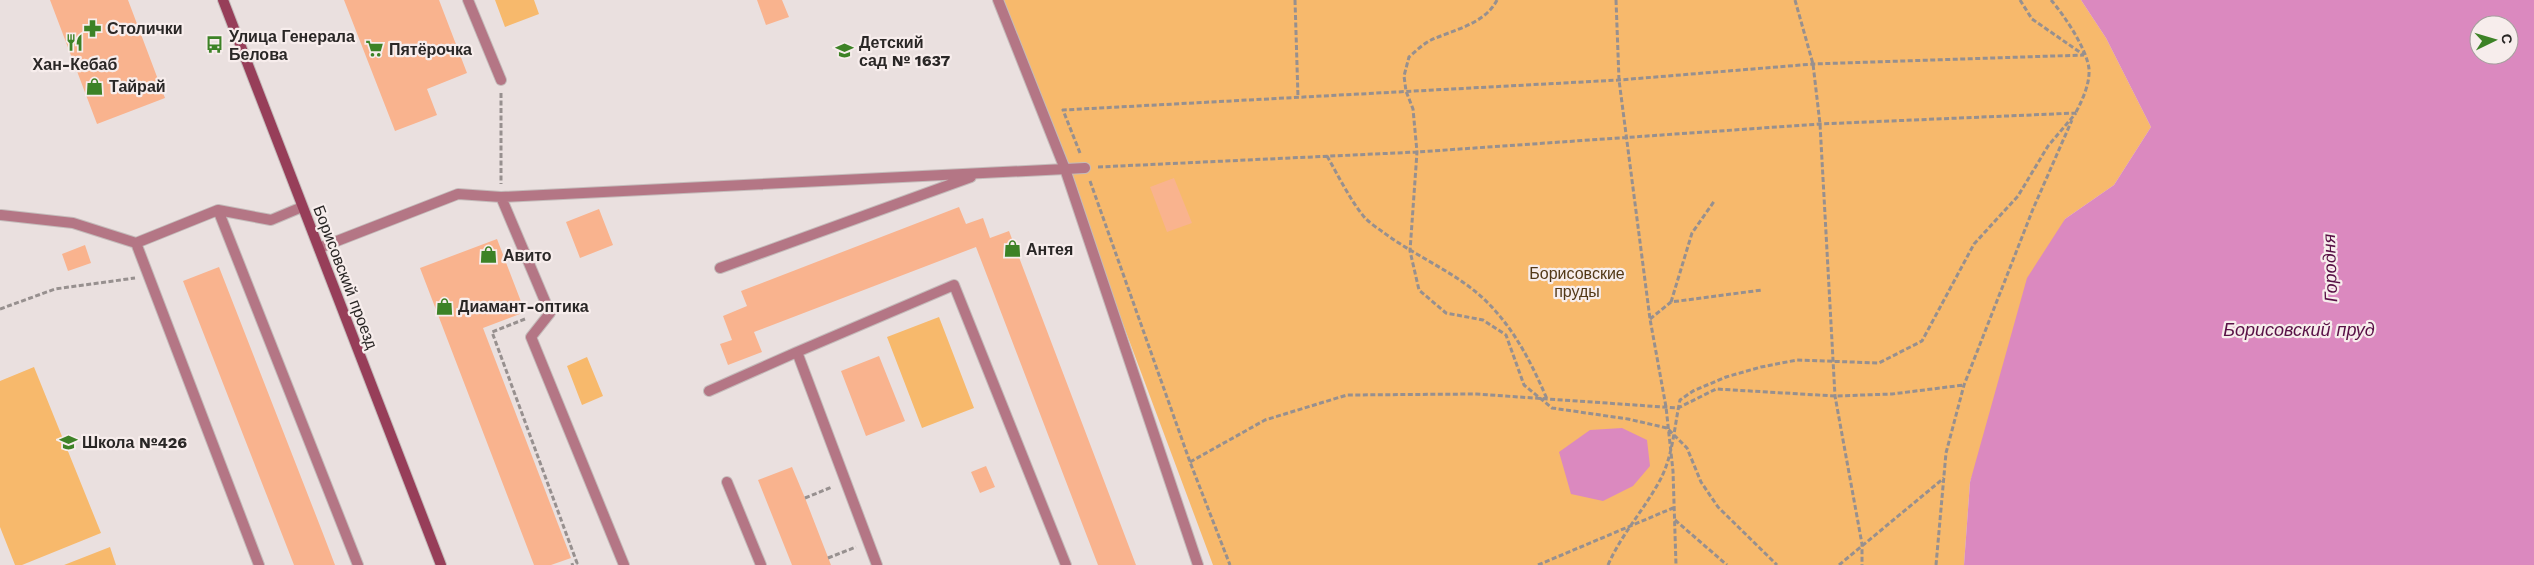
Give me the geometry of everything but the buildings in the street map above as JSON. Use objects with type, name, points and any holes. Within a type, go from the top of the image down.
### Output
[{"type":"street","name":"Борисовский проезд","points":[[222,0],[441,565]]},
{"type":"lane","points":[[468,0],[501,80]]},
{"type":"lane","points":[[998,0],[1065,169],[1198,565]]},
{"type":"lane","points":[[319,248],[458,194],[501,197],[1085,168]]},
{"type":"lane","points":[[720,268],[982,173]]},
{"type":"lane","points":[[501,197],[550,313],[531,337],[624,565]]},
{"type":"lane","points":[[0,214],[73,223],[136,243],[218,210],[271,220],[302,207]]},
{"type":"lane","points":[[218,210],[358,565]]},
{"type":"lane","points":[[136,243],[259,565]]},
{"type":"lane","points":[[709,391],[954,285],[1066,565]]},
{"type":"lane","points":[[796,352],[877,565]]},
{"type":"lane","points":[[727,482],[761,565]]},
{"type":"path","points":[[1295,0],[1298,97]]},
{"type":"path","points":[[1497,0],[1493,8],[1472,24],[1428,41],[1408,57],[1404,76],[1406,91],[1413,109],[1416,152],[1410,251],[1419,290],[1446,313],[1483,320],[1506,335],[1524,385],[1552,408],[1667,428],[1687,448],[1701,482],[1718,508],[1777,565]]},
{"type":"path","points":[[1616,0],[1619,80],[1626,138],[1650,319],[1666,407],[1671,452],[1676,565]]},
{"type":"path","points":[[1795,0],[1813,64],[1820,124],[1835,396],[1862,544],[1862,565]]},
{"type":"path","points":[[2020,0],[2032,19],[2084,55]]},
{"type":"path","points":[[1936,565],[1946,452],[1964,385],[2054,158],[2087,86],[2089,69],[2084,55],[2051,0]]},
{"type":"path","points":[[1230,565],[1190,462],[1063,110],[1619,80],[1813,64],[2084,55]]},
{"type":"path","points":[[501,80],[501,197]]},
{"type":"path","points":[[1085,168],[1416,152],[1820,124],[2076,113]]},
{"type":"path","points":[[1608,565],[1614,552],[1660,481],[1675,436],[1680,400],[1693,391],[1726,377],[1796,360],[1880,363],[1922,341],[1974,244],[2018,196],[2048,146],[2076,113]]},
{"type":"path","points":[[1327,156],[1345,190],[1366,219],[1410,251],[1454,277],[1486,301],[1516,337],[1546,399]]},
{"type":"path","points":[[1671,302],[1692,233],[1715,200]]},
{"type":"path","points":[[0,309],[55,288],[149,276]]},
{"type":"path","points":[[1650,319],[1671,302],[1762,290]]},
{"type":"path","points":[[534,316],[492,332],[578,564],[571,565]]},
{"type":"path","points":[[1190,462],[1266,420],[1347,395],[1476,394],[1678,408],[1716,389],[1835,396],[1892,394],[1964,385]]},
{"type":"path","points":[[1839,565],[1944,478]]},
{"type":"path","points":[[804,498],[845,482]]},
{"type":"path","points":[[1538,565],[1673,508]]},
{"type":"path","points":[[1675,520],[1727,565]]},
{"type":"path","points":[[828,558],[868,542]]},
{"type":"green space","points":[[495,0],[534,0],[539,14],[505,27]]},
{"type":"green space","name":"Борисовские пруды","points":[[1002,0],[2081,0],[2106,38],[2151,127],[2114,185],[2065,219],[1970,482],[1964,565],[1213,565]]},
{"type":"green space","points":[[939,317],[974,408],[922,428],[887,337]]},
{"type":"green space","points":[[587,357],[603,396],[582,405],[567,366]]},
{"type":"green space","points":[[34,367],[101,533],[22,565],[15,565],[0,527],[0,381]]},
{"type":"green space","points":[[110,547],[116,565],[64,565]]},
{"type":"water","name":"Борисовский пруд","points":[[2081,0],[2534,0],[2534,565],[1964,565],[1970,482],[2027,278],[2065,219],[2114,185],[2151,127],[2106,38]]},
{"type":"water","points":[[1622,428],[1647,440],[1650,466],[1633,486],[1603,501],[1571,494],[1559,452],[1590,430]]},
{"type":"place","name":"Столички","points":[[93,28]]},
{"type":"place","name":"Хан-Кебаб","points":[[75,42]]},
{"type":"place","name":"Улица Генерала Белова","points":[[215,45]]},
{"type":"place","name":"Пятёрочка","points":[[375,49]]},
{"type":"place","name":"Детский сад № 1637","points":[[845,51]]},
{"type":"place","name":"Тайрай","points":[[95,86]]},
{"type":"place","name":"Антея","points":[[1012,249]]},
{"type":"place","name":"Авито","points":[[489,255]]},
{"type":"place","name":"Диамант-оптика","points":[[444,306]]},
{"type":"place","name":"Школа №426","points":[[68,442]]},
{"type":"water label","name":"Городня","points":[[2330,268]]}]
